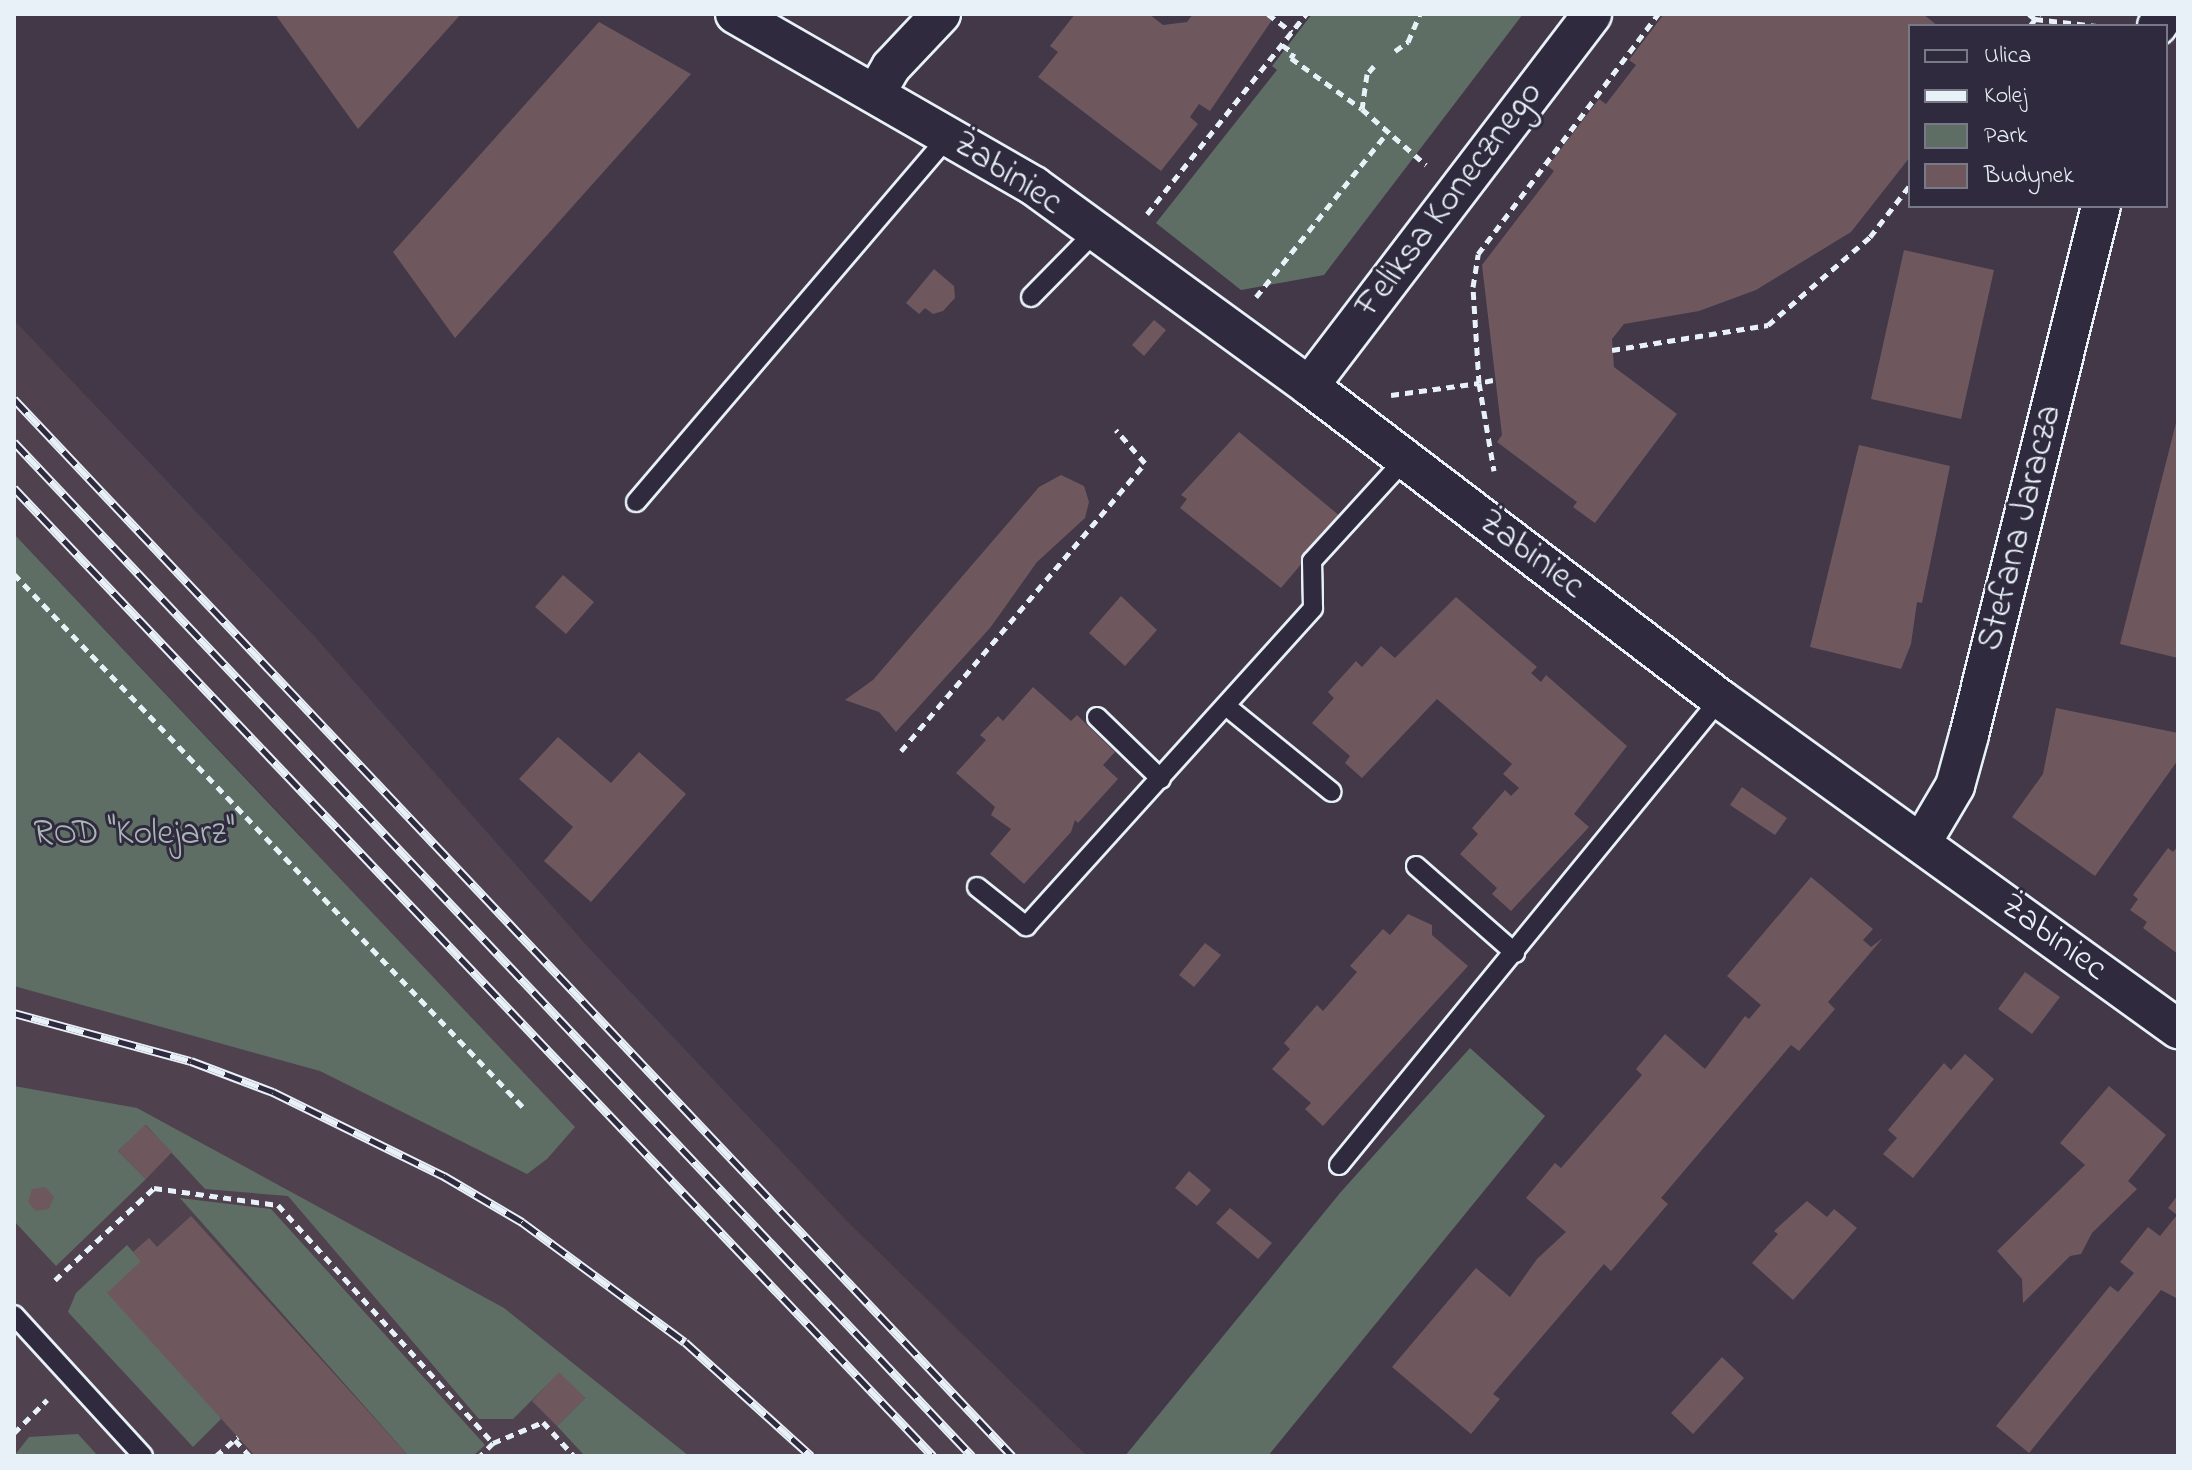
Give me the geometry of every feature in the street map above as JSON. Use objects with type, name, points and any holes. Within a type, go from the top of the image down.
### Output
[{"type":"street","name":"Żabiniec","points":[[735,14],[1034,186],[1309,386],[1720,699],[2178,1029]]},
{"type":"street","name":"Feliksa Konecznego","points":[[1309,386],[1592,14]]},
{"type":"street","points":[[876,93],[930,18]]},
{"type":"street","name":"Stefana Jaracza","points":[[1922,842],[1955,786],[2101,208]]},
{"type":"lane","points":[[636,502],[950,135]]},
{"type":"lane","points":[[1031,297],[1105,240]]},
{"type":"lane","points":[[977,887],[1026,926],[1313,608],[1312,561],[1405,459]]},
{"type":"lane","points":[[1339,1165],[1720,699]]},
{"type":"lane","points":[[1226,706],[1332,792]]},
{"type":"lane","points":[[1097,717],[1161,779]]},
{"type":"lane","points":[[1416,866],[1515,953]]},
{"type":"lane","points":[[14,1315],[143,1456]]},
{"type":"path","points":[[1268,14],[1292,32]]},
{"type":"path","points":[[1105,240],[1282,45],[1306,14]]},
{"type":"path","points":[[1395,51],[1408,42],[1420,14]]},
{"type":"path","points":[[1494,477],[1479,383],[1473,287],[1478,254],[1658,14]]},
{"type":"path","points":[[2029,14],[2084,24]]},
{"type":"path","points":[[1282,45],[1294,53],[1291,58],[1362,109],[1386,134],[1457,189]]},
{"type":"path","points":[[1362,109],[1367,74],[1374,66]]},
{"type":"path","points":[[1248,307],[1386,134]]},
{"type":"path","points":[[1612,350],[1768,325],[1870,237],[1908,188]]},
{"type":"path","points":[[1374,397],[1493,380]]},
{"type":"path","points":[[901,751],[1145,463],[1116,430]]},
{"type":"path","points":[[14,574],[524,1108]]},
{"type":"path","points":[[55,1280],[154,1188],[278,1205],[493,1443]]},
{"type":"path","points":[[14,1433],[70,1379]]},
{"type":"path","points":[[480,1456],[493,1443],[543,1422],[574,1456]]},
{"type":"path","points":[[216,1456],[236,1438],[250,1456]]},
{"type":"shaded area","points":[[14,320],[315,637],[589,948],[846,1220],[1087,1456],[14,1456],[14,928],[302,837],[14,534]]},
{"type":"green space","points":[[1312,14],[1523,14],[1324,275],[1241,290],[1156,223],[1277,70],[1272,66]]},
{"type":"green space","name":"ROD \"Kolejarz\"","points":[[14,534],[575,1127],[547,1159],[527,1174],[320,1071],[14,986]]},
{"type":"green space","points":[[1470,1048],[1545,1116],[1268,1456],[1125,1456],[1340,1193]]},
{"type":"green space","points":[[14,1086],[137,1108],[504,1308],[689,1456],[585,1456],[557,1426],[585,1398],[559,1373],[513,1419],[479,1419],[288,1196],[205,1189],[146,1125],[118,1151],[146,1179],[56,1266],[14,1221]]},
{"type":"green space","points":[[180,1198],[271,1209],[485,1445],[473,1456],[403,1456],[406,1453]]},
{"type":"green space","points":[[127,1245],[141,1261],[221,1419],[193,1447],[68,1312],[76,1293]]},
{"type":"green space","points":[[78,1434],[98,1456],[14,1456],[29,1437]]},
{"type":"building","points":[[275,14],[461,14],[358,129]]},
{"type":"building","points":[[1075,14],[1149,14],[1163,25],[1187,22],[1193,14],[1276,14],[1210,111],[1199,104],[1190,117],[1198,124],[1161,171],[1038,77],[1058,52],[1050,46]]},
{"type":"building","points":[[1664,14],[1923,14],[1936,24],[1908,24],[1908,160],[1851,232],[1756,290],[1699,311],[1624,324],[1612,339],[1614,367],[1677,414],[1595,523],[1573,507],[1577,502],[1497,442],[1502,435],[1482,265],[1554,171],[1548,166],[1599,99],[1606,104],[1636,65],[1629,60]]},
{"type":"building","points":[[599,22],[691,74],[455,338],[393,252]]},
{"type":"building","points":[[1904,250],[1994,270],[1961,419],[1871,399]]},
{"type":"building","points":[[934,269],[954,286],[955,298],[943,311],[933,314],[925,308],[919,314],[906,303]]},
{"type":"building","points":[[1154,320],[1166,330],[1144,356],[1132,345]]},
{"type":"building","points":[[2178,415],[2178,658],[2120,644]]},
{"type":"building","points":[[1239,432],[1341,517],[1281,588],[1180,508],[1187,499],[1181,495]]},
{"type":"building","points":[[1859,445],[1950,466],[1922,603],[1917,602],[1911,644],[1901,669],[1810,647]]},
{"type":"building","points":[[1061,475],[1084,486],[1089,502],[1085,518],[1037,562],[990,628],[896,732],[879,712],[845,700],[873,680],[1039,487]]},
{"type":"building","points":[[563,575],[594,602],[566,634],[535,607]]},
{"type":"building","points":[[1121,596],[1157,630],[1125,666],[1089,633]]},
{"type":"building","points":[[1456,597],[1537,667],[1531,673],[1541,682],[1546,675],[1627,746],[1574,814],[1589,827],[1511,911],[1492,894],[1497,888],[1460,854],[1478,834],[1472,828],[1505,790],[1511,796],[1519,788],[1503,774],[1512,764],[1437,699],[1362,778],[1345,763],[1350,756],[1312,723],[1334,698],[1328,692],[1356,661],[1362,667],[1381,646],[1395,658]]},
{"type":"building","points":[[1033,687],[1071,721],[1077,715],[1115,752],[1103,765],[1118,779],[1078,823],[1075,820],[1071,832],[1024,884],[990,854],[1011,829],[991,815],[995,807],[956,773],[986,740],[980,735],[998,716],[1003,721]]},
{"type":"building","points":[[2056,708],[2178,733],[2178,760],[2095,876],[2012,817],[2043,774]]},
{"type":"building","points":[[558,737],[611,783],[639,752],[686,794],[591,902],[544,861],[573,827],[519,779]]},
{"type":"building","points":[[1742,787],[1787,818],[1775,835],[1730,805]]},
{"type":"building","points":[[2178,846],[2178,954],[2143,928],[2147,922],[2130,910],[2138,899],[2133,895],[2168,848],[2173,852]]},
{"type":"building","points":[[1811,877],[1873,929],[1863,940],[1871,947],[1883,938],[1828,1002],[1835,1009],[1799,1051],[1791,1045],[1661,1198],[1668,1204],[1611,1271],[1604,1264],[1493,1394],[1500,1399],[1471,1434],[1392,1367],[1476,1268],[1510,1297],[1537,1259],[1566,1232],[1526,1198],[1555,1163],[1561,1168],[1642,1075],[1636,1069],[1665,1034],[1705,1069],[1745,1016],[1749,1019],[1761,1005],[1727,976]]},
{"type":"building","points":[[1408,914],[1432,925],[1432,935],[1468,966],[1323,1126],[1305,1109],[1311,1103],[1272,1069],[1290,1049],[1284,1043],[1317,1005],[1323,1011],[1357,972],[1350,966],[1383,929],[1390,935]]},
{"type":"building","points":[[1205,943],[1221,955],[1194,987],[1179,975]]},
{"type":"building","points":[[2025,972],[2060,997],[2032,1034],[1998,1009]]},
{"type":"building","points":[[1965,1054],[1994,1079],[1913,1178],[1883,1154],[1897,1138],[1888,1130],[1944,1063],[1951,1070]]},
{"type":"building","points":[[2109,1086],[2166,1135],[2128,1181],[2137,1189],[2092,1233],[2081,1254],[2070,1256],[2023,1303],[2022,1279],[1997,1251],[2085,1165],[2060,1143]]},
{"type":"building","points":[[145,1125],[172,1152],[146,1179],[118,1151]]},
{"type":"building","points":[[1189,1171],[1211,1190],[1197,1206],[1175,1188]]},
{"type":"building","points":[[45,1187],[54,1197],[49,1209],[36,1211],[28,1202],[32,1189]]},
{"type":"building","points":[[2178,1195],[2178,1299],[2161,1290],[2029,1453],[1996,1426],[2110,1286],[2118,1292],[2134,1273],[2120,1262],[2148,1227],[2160,1236],[2177,1215],[2168,1208]]},
{"type":"building","points":[[1807,1201],[1827,1217],[1834,1209],[1857,1228],[1793,1300],[1752,1263],[1778,1234],[1774,1231]]},
{"type":"building","points":[[1230,1208],[1272,1243],[1258,1259],[1216,1223]]},
{"type":"building","points":[[191,1216],[406,1453],[403,1456],[255,1456],[107,1293],[141,1261],[133,1252],[149,1238],[157,1247]]},
{"type":"building","points":[[1722,1357],[1744,1378],[1693,1434],[1671,1413]]},
{"type":"building","points":[[559,1372],[585,1398],[557,1426],[532,1401]]},
{"type":"railway","points":[[14,399],[1012,1456]]},
{"type":"railway","points":[[14,442],[972,1456]]},
{"type":"railway","points":[[14,488],[933,1456]]},
{"type":"railway","points":[[14,1013],[191,1061],[273,1092],[444,1176],[522,1222],[685,1342],[811,1456]]}]
